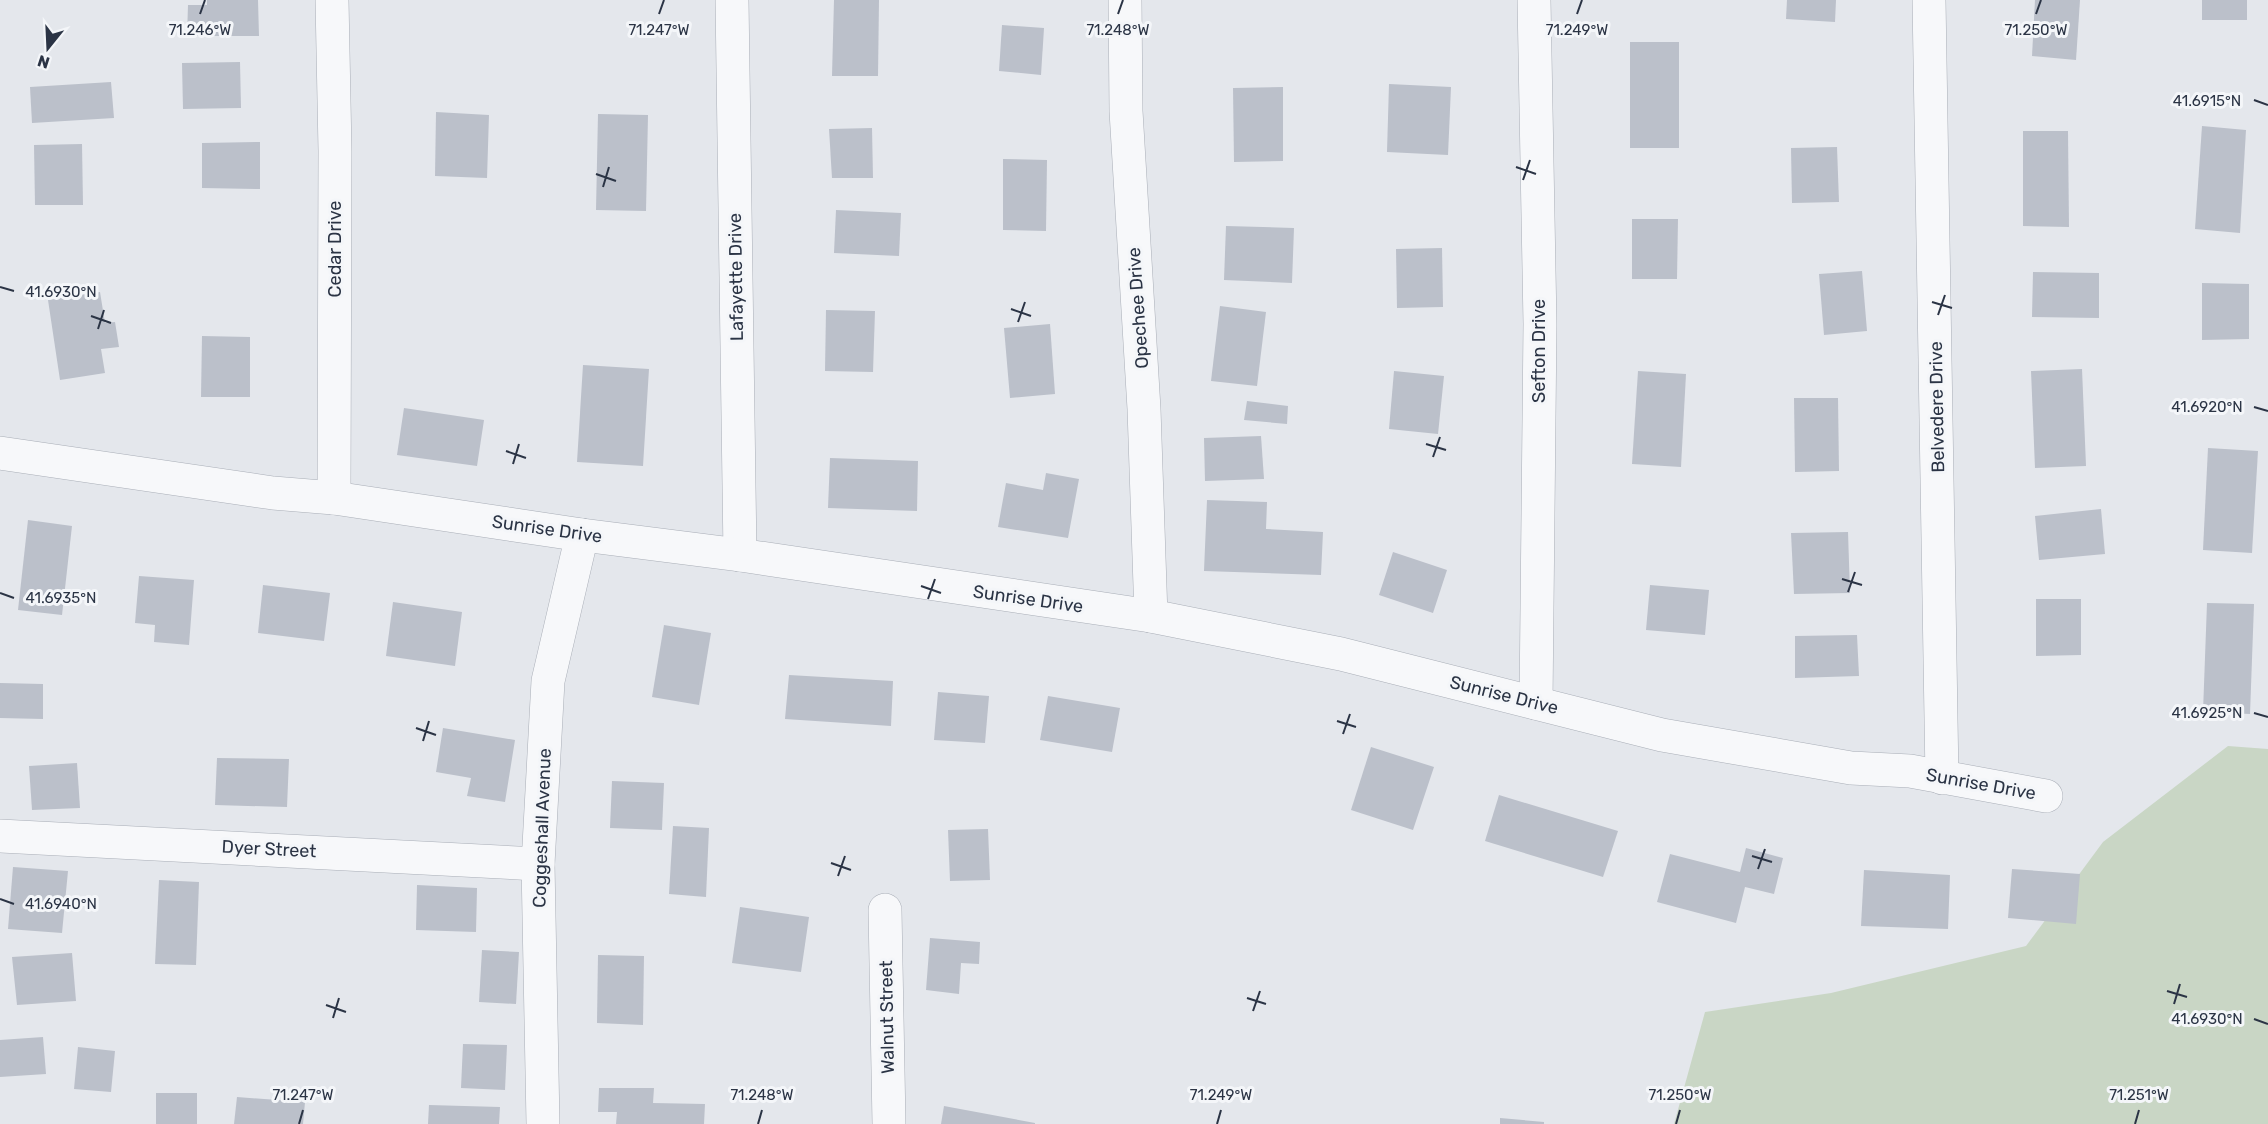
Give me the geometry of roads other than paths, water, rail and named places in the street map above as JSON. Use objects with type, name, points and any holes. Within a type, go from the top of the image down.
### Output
[{"type":"street","name":"Cedar Drive","points":[[332,0],[335,151],[334,498]]},
{"type":"street","name":"Lafayette Drive","points":[[732,0],[740,555]]},
{"type":"street","name":"Opechee Drive","points":[[1125,0],[1126,111],[1144,409],[1151,616]]},
{"type":"street","name":"Sefton Drive","points":[[1534,0],[1540,324],[1536,703]]},
{"type":"street","name":"Belvedere Drive","points":[[1929,0],[1942,778]]},
{"type":"street","name":"Sunrise Drive","points":[[0,453],[273,493],[334,498],[582,535],[740,555],[1151,616],[1341,654],[1697,741],[1851,768],[1910,771],[2046,796]]},
{"type":"street","name":"Coggeshall Avenue","points":[[543,1124],[538,864],[548,681],[582,535]]},
{"type":"street","name":"Dyer Street","points":[[0,836],[538,864]]},
{"type":"street","name":"Walnut Street","points":[[885,910],[889,1124]]}]
